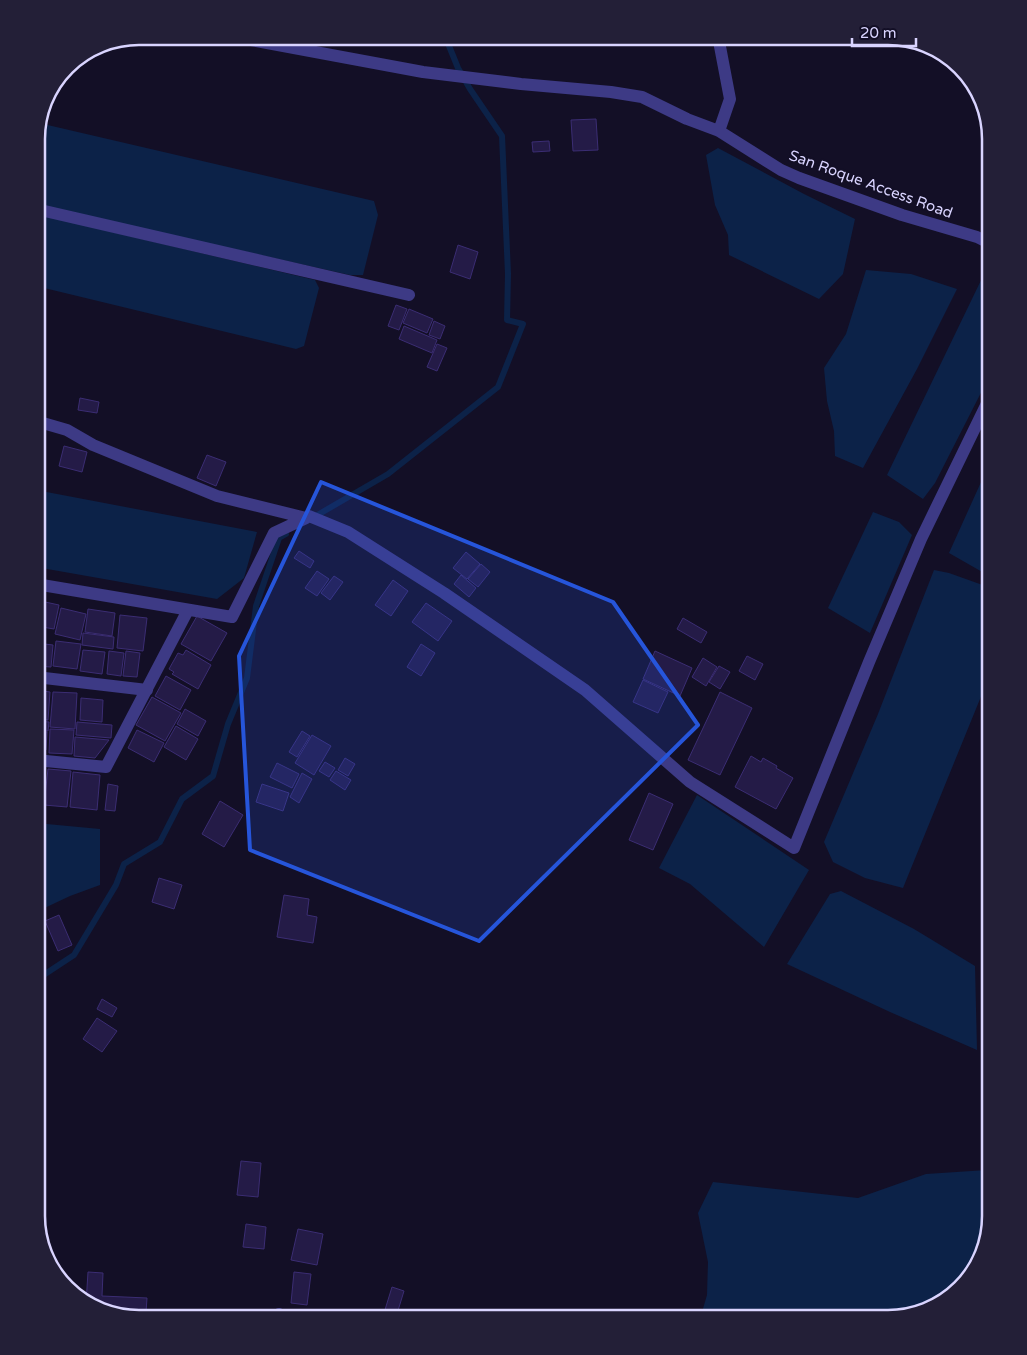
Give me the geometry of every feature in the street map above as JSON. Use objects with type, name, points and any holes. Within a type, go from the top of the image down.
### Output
[{"type":"street","name":"San Roque Access Road","points":[[278,45],[423,72],[642,97],[687,119],[719,131],[781,170],[799,178],[902,215],[982,240]]},
{"type":"street","points":[[719,131],[730,99],[720,45]]},
{"type":"street","points":[[45,211],[409,295]]},
{"type":"street","points":[[45,586],[232,617],[274,533],[309,516],[348,532],[444,593],[585,690],[690,782],[794,848],[869,662],[921,540],[982,414]]},
{"type":"street","points":[[45,424],[67,430],[93,445],[217,496],[306,518]]},
{"type":"street","points":[[45,761],[106,767],[188,610]]},
{"type":"street","points":[[45,678],[147,690]]},
{"type":"highlighted area","points":[[321,482],[613,602],[698,725],[479,941],[250,850],[239,656]]},
{"type":"water","points":[[46,125],[374,201],[378,215],[363,275],[350,275],[45,207]]},
{"type":"water","points":[[718,148],[855,219],[843,274],[819,299],[729,255],[728,235],[715,205],[706,155]]},
{"type":"water","points":[[45,216],[315,280],[319,288],[304,346],[296,349],[45,288]]},
{"type":"water","points":[[866,270],[911,274],[957,289],[917,369],[863,468],[835,456],[834,431],[827,401],[824,368],[846,334]]},
{"type":"water","points":[[982,278],[982,391],[935,483],[923,499],[887,475]]},
{"type":"water","points":[[982,480],[982,572],[949,553]]},
{"type":"water","points":[[45,492],[257,532],[244,578],[217,599],[45,569]]},
{"type":"water","points":[[873,512],[899,522],[912,535],[870,633],[828,608]]},
{"type":"water","points":[[934,570],[949,573],[982,585],[982,694],[903,888],[865,878],[833,862],[824,842],[878,714]]},
{"type":"water","points":[[697,795],[809,870],[764,947],[690,884],[659,868]]},
{"type":"water","points":[[45,824],[100,829],[100,885],[45,908]]},
{"type":"water","points":[[841,891],[914,929],[975,966],[977,1050],[787,964],[830,894]]},
{"type":"water","points":[[982,1170],[982,1216],[979,1241],[972,1258],[959,1278],[940,1294],[913,1307],[888,1310],[703,1310],[707,1295],[708,1262],[698,1213],[713,1182],[858,1198],[926,1174]]},
{"type":"building","points":[[596,119],[598,150],[573,151],[571,120]]},
{"type":"building","points":[[549,141],[550,151],[533,152],[532,142]]},
{"type":"building","points":[[458,245],[478,252],[470,279],[450,272]]},
{"type":"building","points":[[396,305],[407,309],[399,330],[388,326]]},
{"type":"building","points":[[409,309],[433,319],[427,333],[403,323]]},
{"type":"building","points":[[434,321],[445,326],[440,339],[429,335]]},
{"type":"building","points":[[404,326],[437,340],[432,353],[399,339]]},
{"type":"building","points":[[437,344],[447,348],[437,371],[427,367]]},
{"type":"building","points":[[80,398],[99,402],[97,413],[78,410]]},
{"type":"building","points":[[64,446],[87,452],[82,472],[59,466]]},
{"type":"building","points":[[207,455],[226,462],[216,486],[197,478]]},
{"type":"building","points":[[299,551],[314,561],[310,568],[294,558]]},
{"type":"building","points":[[466,552],[480,564],[467,579],[453,568]]},
{"type":"building","points":[[481,564],[490,572],[478,587],[468,579]]},
{"type":"building","points":[[317,571],[329,579],[317,596],[305,588]]},
{"type":"building","points":[[461,575],[476,588],[469,597],[454,584]]},
{"type":"building","points":[[334,576],[343,582],[330,600],[321,593]]},
{"type":"building","points":[[393,580],[408,591],[391,616],[375,605]]},
{"type":"building","points":[[45,602],[59,605],[54,629],[45,628]]},
{"type":"building","points":[[426,603],[452,621],[438,641],[412,622]]},
{"type":"building","points":[[61,608],[86,614],[80,640],[55,634]]},
{"type":"building","points":[[88,609],[115,613],[112,636],[85,632]]},
{"type":"building","points":[[120,615],[147,618],[143,651],[117,648]]},
{"type":"building","points":[[197,616],[227,633],[211,661],[181,644]]},
{"type":"building","points":[[683,618],[707,632],[701,643],[677,629]]},
{"type":"building","points":[[83,633],[114,637],[113,649],[82,645]]},
{"type":"building","points":[[56,641],[81,644],[77,669],[53,666]]},
{"type":"building","points":[[45,644],[53,645],[51,667],[45,667]]},
{"type":"building","points":[[421,644],[435,653],[421,676],[407,667]]},
{"type":"building","points":[[83,650],[105,652],[102,674],[80,671]]},
{"type":"building","points":[[186,650],[211,665],[198,689],[172,674],[174,672],[169,669],[178,653],[183,655]]},
{"type":"building","points":[[109,651],[124,653],[121,676],[107,674]]},
{"type":"building","points":[[126,651],[140,653],[137,677],[123,676]]},
{"type":"building","points":[[655,651],[692,668],[680,696],[643,679]]},
{"type":"building","points":[[747,656],[763,664],[755,680],[739,671]]},
{"type":"building","points":[[703,658],[717,667],[706,686],[692,677]]},
{"type":"building","points":[[719,666],[730,672],[720,689],[709,682]]},
{"type":"building","points":[[166,676],[191,690],[180,710],[155,696]]},
{"type":"building","points":[[643,680],[668,692],[658,713],[633,702]]},
{"type":"building","points":[[45,691],[50,692],[48,720],[45,720]]},
{"type":"building","points":[[53,692],[77,693],[75,729],[50,727]]},
{"type":"building","points":[[720,692],[752,708],[720,775],[688,760]]},
{"type":"building","points":[[152,697],[181,713],[165,741],[136,725]]},
{"type":"building","points":[[81,698],[103,700],[102,722],[80,720]]},
{"type":"building","points":[[185,709],[206,721],[198,736],[177,724]]},
{"type":"building","points":[[45,722],[49,722],[48,731],[45,731]]},
{"type":"building","points":[[77,722],[112,725],[111,738],[76,735]]},
{"type":"building","points":[[176,726],[198,739],[186,760],[164,747]]},
{"type":"building","points":[[50,729],[74,730],[72,754],[49,753]]},
{"type":"building","points":[[137,730],[164,743],[154,762],[128,748]]},
{"type":"building","points":[[302,731],[310,736],[297,757],[289,752]]},
{"type":"building","points":[[45,732],[47,732],[45,750]]},
{"type":"building","points":[[312,735],[331,746],[314,775],[295,763]]},
{"type":"building","points":[[75,737],[109,740],[95,758],[74,756]]},
{"type":"building","points":[[751,756],[761,762],[763,758],[793,778],[776,809],[735,787]]},
{"type":"building","points":[[345,758],[355,764],[348,776],[338,770]]},
{"type":"building","points":[[325,762],[335,768],[329,777],[319,771]]},
{"type":"building","points":[[277,763],[299,774],[292,788],[270,777]]},
{"type":"building","points":[[48,769],[71,771],[67,807],[45,805]]},
{"type":"building","points":[[336,771],[351,780],[345,790],[330,780]]},
{"type":"building","points":[[73,772],[100,775],[97,810],[70,807]]},
{"type":"building","points":[[302,773],[312,779],[299,803],[290,797]]},
{"type":"building","points":[[108,784],[118,786],[115,811],[105,810]]},
{"type":"building","points":[[262,784],[289,793],[283,811],[256,802]]},
{"type":"building","points":[[649,793],[673,804],[653,850],[629,840]]},
{"type":"building","points":[[220,801],[243,815],[224,847],[202,834]]},
{"type":"building","points":[[159,878],[182,885],[174,909],[152,902]]},
{"type":"building","points":[[284,895],[309,899],[307,915],[317,917],[313,943],[277,937]]},
{"type":"building","points":[[59,915],[72,945],[58,951],[45,921]]},
{"type":"building","points":[[102,999],[117,1008],[112,1017],[97,1009]]},
{"type":"building","points":[[97,1018],[117,1031],[102,1052],[83,1039]]},
{"type":"building","points":[[241,1161],[261,1163],[258,1197],[237,1195]]},
{"type":"building","points":[[246,1224],[266,1227],[264,1249],[243,1247]]},
{"type":"building","points":[[298,1229],[323,1234],[317,1265],[291,1260]]},
{"type":"building","points":[[88,1272],[103,1273],[102,1296],[147,1298],[146,1310],[114,1307],[87,1294]]},
{"type":"building","points":[[294,1272],[311,1274],[307,1305],[291,1303]]},
{"type":"building","points":[[392,1287],[404,1291],[398,1310],[385,1310]]},
{"type":"waterway","points":[[314,517],[388,474],[498,387],[523,324],[507,320],[508,274],[502,136],[470,89],[458,68],[449,45]]},
{"type":"waterway","points":[[45,974],[74,955],[116,885],[124,864],[160,842],[182,799],[213,776],[228,724],[247,678],[256,606],[279,538],[286,534]]}]
